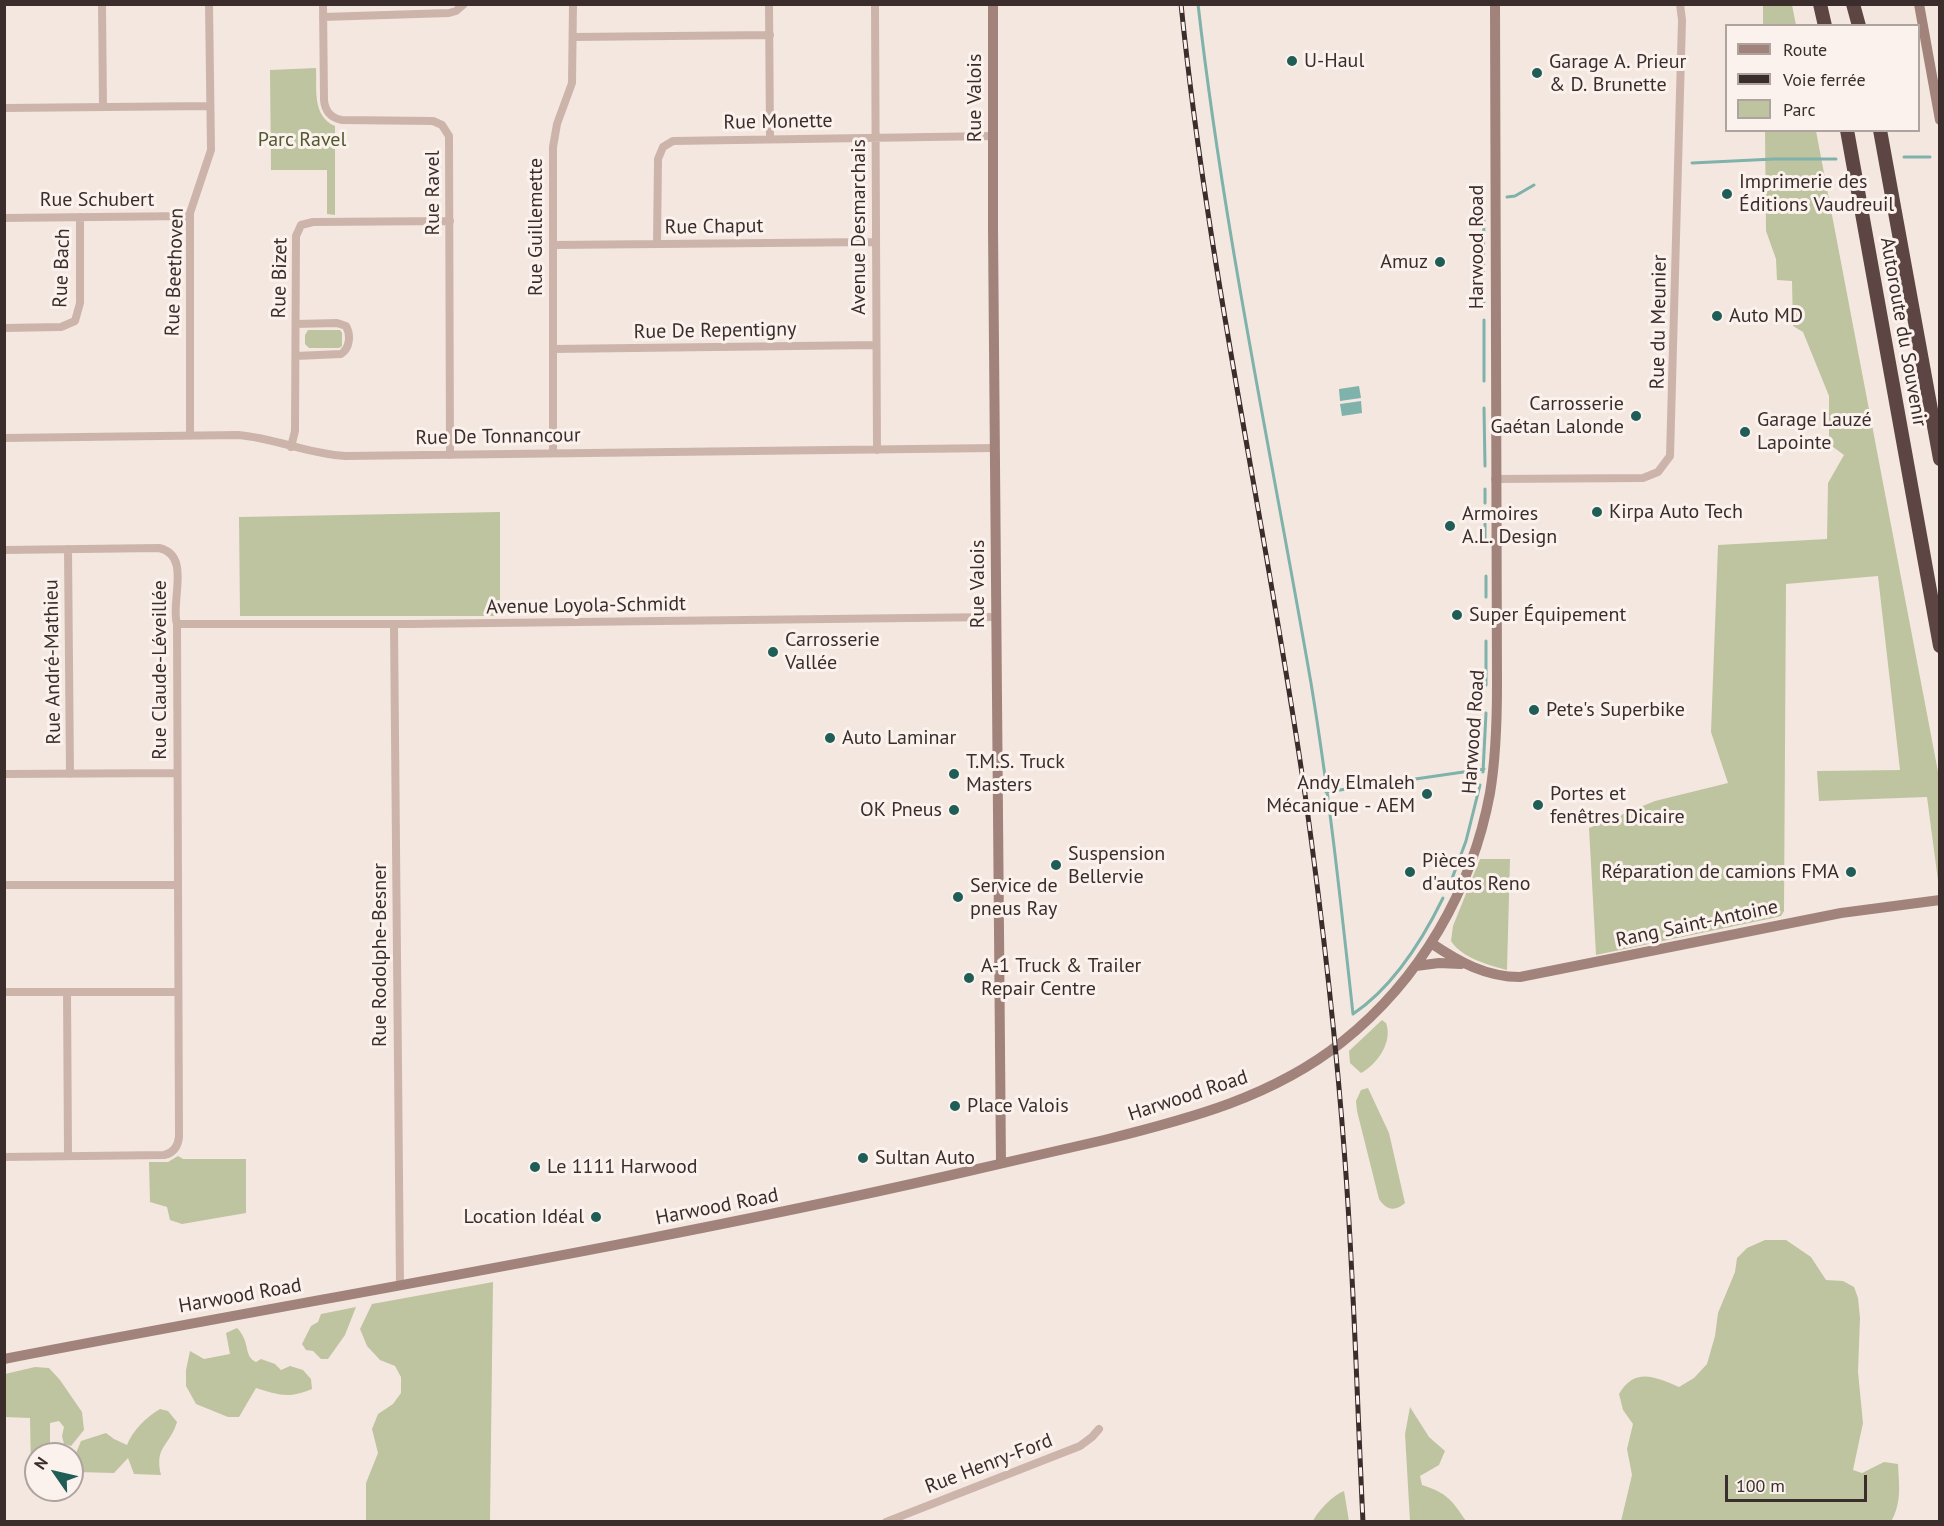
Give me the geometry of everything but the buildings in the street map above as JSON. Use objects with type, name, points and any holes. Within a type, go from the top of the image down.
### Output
[{"type":"highway","points":[[1820,4],[1825,24]]},
{"type":"highway","points":[[1853,4],[1858,24]]},
{"type":"highway","name":"Autoroute du Souvenir","points":[[1847,132],[1940,646]]},
{"type":"highway","name":"Autoroute du Souvenir","points":[[1880,132],[1940,459]]},
{"type":"main road","name":"Rue Valois","points":[[993,4],[1001,1163]]},
{"type":"main road","name":"Harwood Road","points":[[4,1359],[783,1212],[1001,1163],[1178,1120],[1229,1105],[1294,1075],[1342,1042],[1387,1001],[1416,966],[1431,943],[1453,904],[1471,862],[1482,828],[1492,782],[1497,685],[1495,4]]},
{"type":"main road","points":[[1919,4],[1940,120]]},
{"type":"main road","name":"Rang Saint-Antoine","points":[[1431,943],[1464,964],[1493,974],[1511,977],[1531,976],[1832,915],[1940,900]]},
{"type":"main road","name":"Rang Saint-Antoine","points":[[1416,966],[1439,963],[1464,964]]},
{"type":"street","points":[[102,4],[103,107]]},
{"type":"street","name":"Rue Beethoven","points":[[190,435],[189,216],[210,154],[209,4]]},
{"type":"street","name":"Rue Ravel","points":[[323,4],[323,92],[326,109],[334,118],[339,120],[425,120],[442,125],[448,132],[450,142],[450,455]]},
{"type":"street","points":[[323,17],[453,13],[464,4]]},
{"type":"street","name":"Rue Guillemette","points":[[553,453],[553,147],[557,124],[572,82],[573,4]]},
{"type":"street","points":[[770,4],[771,138]]},
{"type":"street","name":"Avenue Desmarchais","points":[[875,4],[877,450]]},
{"type":"street","name":"Rue du Meunier","points":[[1496,479],[1643,478],[1659,472],[1670,456],[1682,31],[1680,4]]},
{"type":"street","points":[[573,37],[770,35]]},
{"type":"street","points":[[4,108],[210,106]]},
{"type":"street","name":"Rue Monette","points":[[657,244],[657,163],[663,147],[670,142],[771,138],[993,136]]},
{"type":"street","name":"Rue Schubert","points":[[4,218],[189,216]]},
{"type":"street","name":"Rue Bach","points":[[4,328],[62,327],[75,321],[80,303],[80,217]]},
{"type":"street","name":"Rue Bizet","points":[[291,447],[295,431],[296,236],[301,225],[321,221],[450,221]]},
{"type":"street","name":"Rue Chaput","points":[[553,245],[875,242]]},
{"type":"street","points":[[296,324],[337,323],[346,326],[348,334],[347,348],[341,354],[296,356]]},
{"type":"street","name":"Rue De Repentigny","points":[[553,349],[876,345]]},
{"type":"street","name":"Rue De Tonnancour","points":[[4,438],[245,436],[333,455],[995,448]]},
{"type":"street","name":"Rue André-Mathieu","points":[[69,549],[70,774]]},
{"type":"street","name":"Rue Claude-Léveillée","points":[[4,550],[165,549],[175,561],[179,1137],[176,1149],[164,1155],[4,1157]]},
{"type":"street","name":"Avenue Loyola-Schmidt","points":[[177,624],[394,624],[996,617]]},
{"type":"street","name":"Rue Rodolphe-Besner","points":[[394,624],[400,1286]]},
{"type":"street","points":[[4,774],[177,773]]},
{"type":"street","points":[[4,885],[177,885]]},
{"type":"street","points":[[4,992],[178,992]]},
{"type":"street","points":[[67,992],[68,1156]]},
{"type":"street","name":"Rue Henry-Ford","points":[[886,1521],[1080,1446],[1099,1429]]},
{"type":"green space","points":[[1763,5],[1792,5],[1796,24],[1763,24]]},
{"type":"green space","name":"Parc Ravel","points":[[316,68],[316,93],[319,109],[322,116],[335,126],[335,215],[327,214],[327,170],[271,170],[270,70]]},
{"type":"green space","points":[[1765,132],[1816,132],[1939,777],[1939,888],[1927,797],[1819,801],[1817,771],[1900,770],[1878,576],[1786,584],[1784,911],[1781,916],[1773,918],[1596,955],[1589,828],[1655,801],[1728,783],[1711,732],[1718,545],[1827,539],[1828,483],[1844,455],[1829,444],[1829,396],[1803,332],[1793,326],[1792,281],[1777,280],[1776,259],[1766,231]]},
{"type":"green space","points":[[308,330],[340,330],[342,346],[339,348],[309,348],[305,344],[305,335]]},
{"type":"green space","points":[[500,512],[500,616],[240,616],[239,517]]},
{"type":"green space","points":[[1480,859],[1510,859],[1507,970],[1469,956],[1451,941],[1453,926]]},
{"type":"green space","points":[[1382,1020],[1386,1023],[1388,1030],[1386,1044],[1373,1064],[1361,1073],[1350,1063],[1349,1051]]},
{"type":"green space","points":[[1368,1088],[1389,1133],[1405,1203],[1394,1209],[1385,1206],[1379,1199],[1357,1111],[1356,1101],[1361,1090]]},
{"type":"green space","points":[[178,1156],[183,1159],[246,1159],[246,1213],[182,1224],[170,1220],[167,1207],[150,1202],[149,1162],[168,1162]]},
{"type":"green space","points":[[1765,1240],[1786,1240],[1811,1257],[1826,1280],[1843,1281],[1854,1287],[1858,1298],[1860,1318],[1858,1372],[1863,1423],[1853,1470],[1862,1473],[1884,1462],[1898,1464],[1898,1500],[1891,1522],[1621,1521],[1632,1475],[1627,1449],[1633,1424],[1623,1410],[1619,1394],[1632,1380],[1639,1377],[1662,1380],[1679,1387],[1694,1378],[1707,1364],[1715,1336],[1718,1313],[1735,1272],[1737,1258],[1747,1248]]},
{"type":"green space","points":[[493,1282],[490,1521],[366,1521],[366,1483],[378,1453],[372,1429],[378,1414],[393,1404],[401,1393],[401,1377],[395,1366],[380,1360],[367,1346],[360,1329],[372,1304]]},
{"type":"green space","points":[[356,1307],[345,1335],[328,1359],[321,1359],[313,1351],[306,1350],[302,1344],[311,1326],[318,1322],[321,1314]]},
{"type":"green space","points":[[237,1328],[244,1338],[252,1359],[256,1362],[261,1359],[275,1364],[281,1370],[290,1366],[303,1370],[311,1379],[312,1389],[284,1395],[256,1388],[239,1417],[228,1417],[196,1404],[186,1386],[186,1370],[190,1351],[204,1359],[230,1354],[226,1333]]},
{"type":"green space","points":[[35,1367],[49,1368],[82,1412],[84,1430],[74,1442],[64,1442],[64,1427],[59,1421],[50,1423],[50,1442],[30,1442],[30,1418],[4,1417],[5,1374]]},
{"type":"green space","points":[[1410,1407],[1429,1437],[1445,1451],[1439,1465],[1420,1476],[1422,1485],[1448,1498],[1466,1521],[1410,1521],[1405,1434]]},
{"type":"green space","points":[[160,1409],[168,1411],[177,1422],[161,1452],[159,1465],[161,1475],[134,1474],[128,1458],[114,1473],[84,1472],[84,1442],[81,1441],[106,1433],[127,1445],[140,1424]]},
{"type":"green space","points":[[1344,1491],[1349,1521],[1313,1521],[1326,1504]]},
{"type":"water","points":[[1359,386],[1361,398],[1340,401],[1339,389]]},
{"type":"water","points":[[1361,401],[1362,413],[1342,416],[1340,404]]},
{"type":"waterway","points":[[1198,4],[1235,259],[1311,683],[1334,848],[1353,1014],[1394,977],[1426,930],[1443,898]]},
{"type":"waterway","points":[[1904,157],[1930,157]]},
{"type":"waterway","points":[[1692,163],[1836,159]]},
{"type":"waterway","points":[[1507,197],[1515,196],[1534,185]]},
{"type":"waterway","points":[[1483,201],[1484,188]]},
{"type":"waterway","points":[[1483,277],[1484,217]]},
{"type":"waterway","points":[[1483,295],[1484,302]]},
{"type":"waterway","points":[[1484,320],[1484,381]]},
{"type":"waterway","points":[[1484,408],[1485,466]]},
{"type":"waterway","points":[[1485,489],[1485,503]]},
{"type":"waterway","points":[[1485,524],[1485,541]]},
{"type":"waterway","points":[[1486,576],[1486,597]]},
{"type":"waterway","points":[[1486,641],[1486,685]]},
{"type":"waterway","points":[[1483,772],[1486,713]]},
{"type":"waterway","points":[[1326,792],[1484,769]]},
{"type":"waterway","points":[[1450,884],[1466,841],[1480,785]]},
{"type":"railway","points":[[1181,4],[1206,203],[1290,695],[1323,931],[1348,1206],[1363,1522]]},
{"type":"place","name":"U-Haul","points":[[1292,61]]},
{"type":"place","name":"Garage A. Prieur & D. Brunette","points":[[1537,73]]},
{"type":"place","name":"Imprimerie des Éditions Vaudreuil","points":[[1727,194]]},
{"type":"place","name":"Amuz","points":[[1440,262]]},
{"type":"place","name":"Auto MD","points":[[1717,316]]},
{"type":"place","name":"Carrosserie Gaétan Lalonde","points":[[1636,416]]},
{"type":"place","name":"Garage Lauzé Lapointe","points":[[1745,432]]},
{"type":"place","name":"Kirpa Auto Tech","points":[[1597,512]]},
{"type":"place","name":"Armoires A.L. Design","points":[[1450,526]]},
{"type":"place","name":"Super Équipement","points":[[1457,615]]},
{"type":"place","name":"Carrosserie Vallée","points":[[773,652]]},
{"type":"place","name":"Pete's Superbike","points":[[1534,710]]},
{"type":"place","name":"Auto Laminar","points":[[830,738]]},
{"type":"place","name":"T.M.S. Truck Masters","points":[[954,774]]},
{"type":"place","name":"Andy Elmaleh Mécanique - AEM","points":[[1427,794]]},
{"type":"place","name":"Portes et fenêtres Dicaire","points":[[1538,805]]},
{"type":"place","name":"OK Pneus","points":[[954,810]]},
{"type":"place","name":"Suspension Bellervie","points":[[1056,865]]},
{"type":"place","name":"Pièces d'autos Reno","points":[[1410,872]]},
{"type":"place","name":"Réparation de camions FMA","points":[[1851,872]]},
{"type":"place","name":"Service de pneus Ray","points":[[958,897]]},
{"type":"place","name":"A-1 Truck & Trailer Repair Centre","points":[[969,978]]},
{"type":"place","name":"Place Valois","points":[[955,1106]]},
{"type":"place","name":"Sultan Auto","points":[[863,1158]]},
{"type":"place","name":"Le 1111 Harwood","points":[[535,1167]]},
{"type":"place","name":"Location Idéal","points":[[596,1217]]}]
